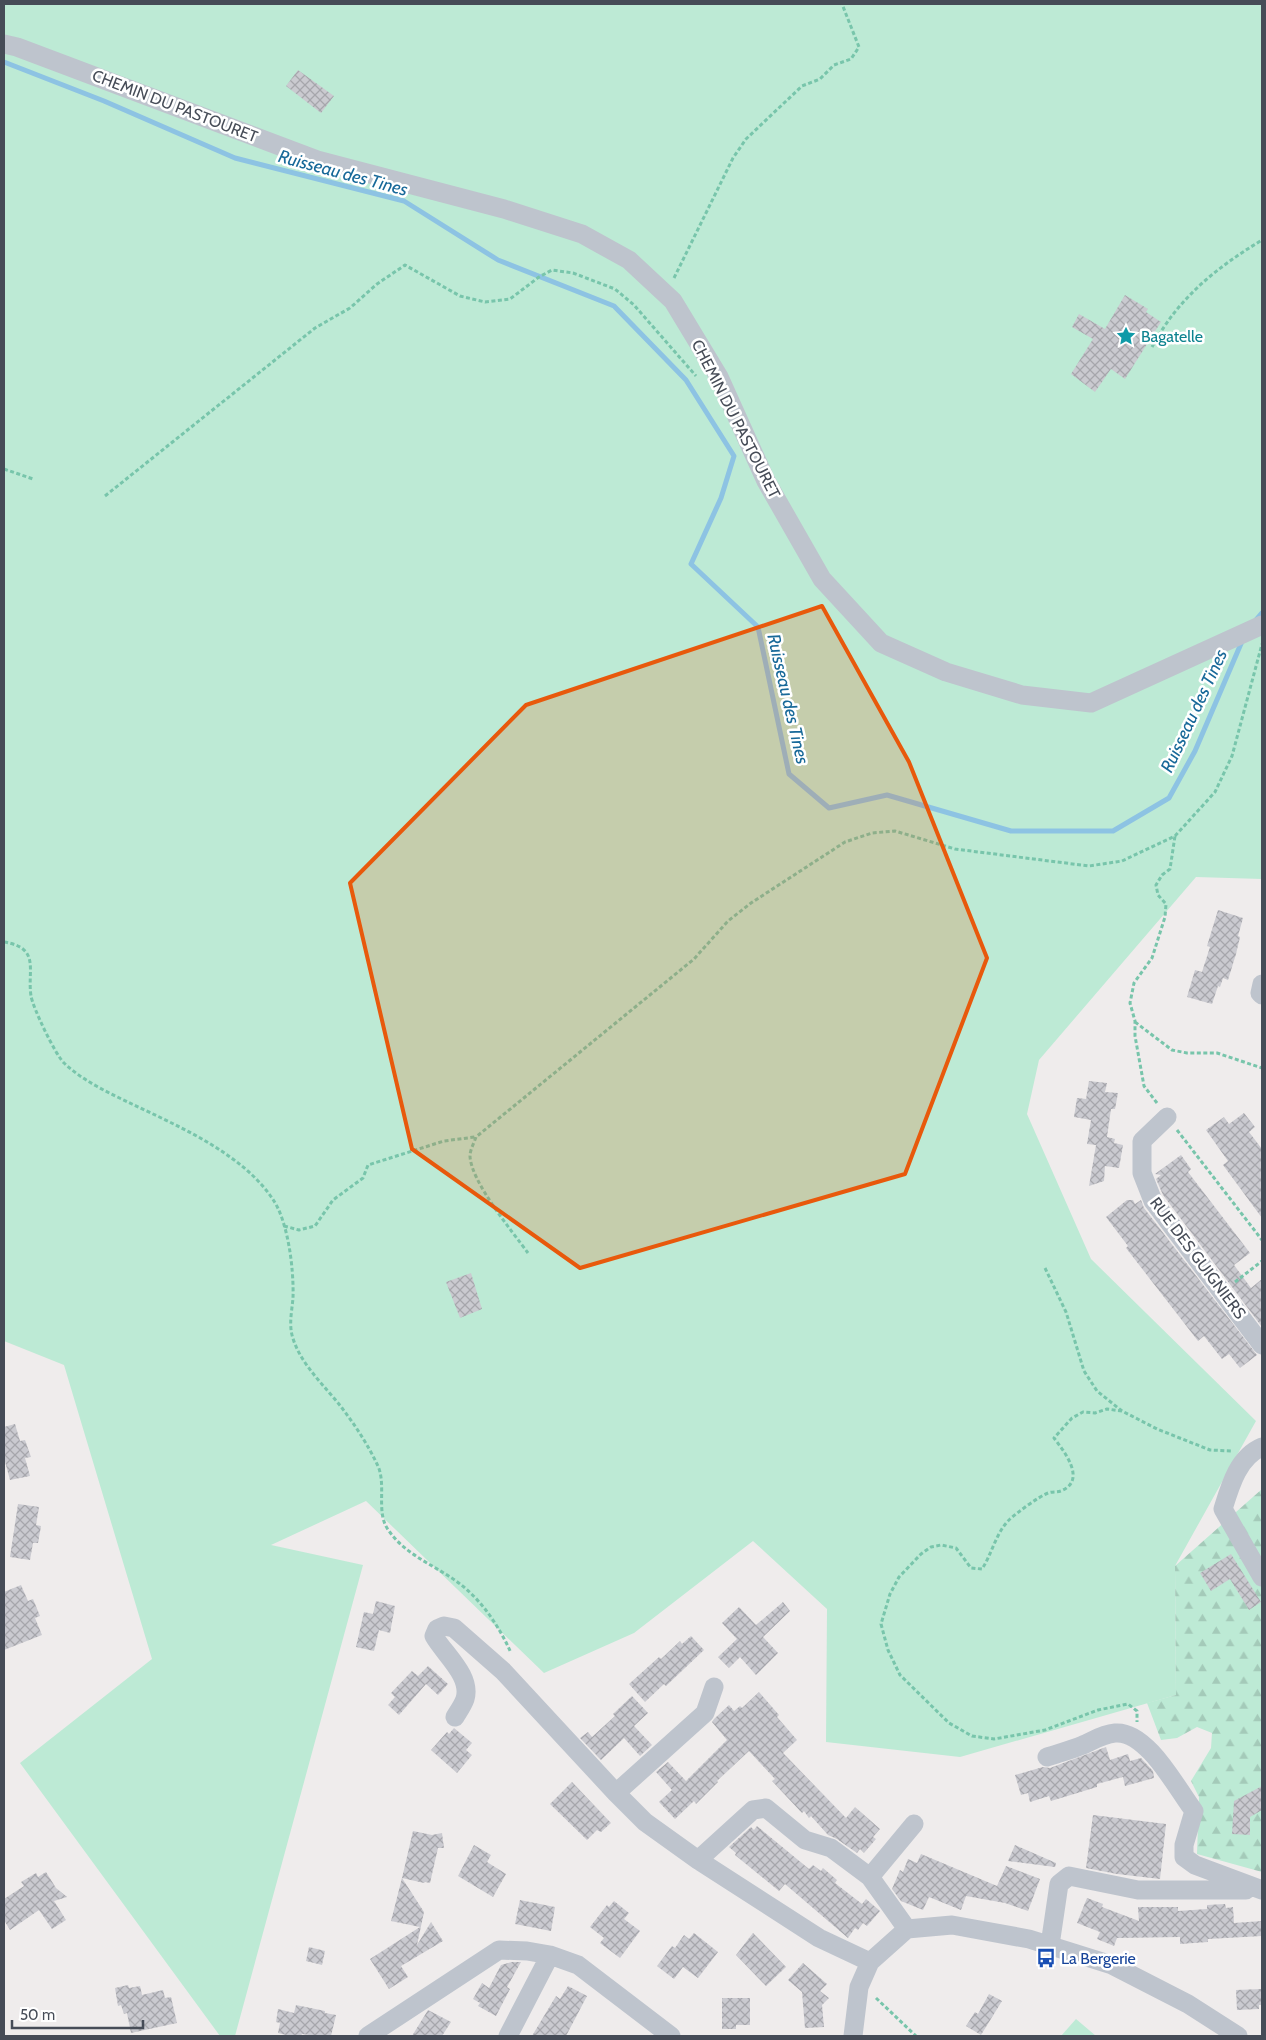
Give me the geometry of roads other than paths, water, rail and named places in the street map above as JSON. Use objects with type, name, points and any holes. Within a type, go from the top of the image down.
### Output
[{"type":"street","name":"CHEMIN DU PASTOURET","points":[[4,44],[26,50],[317,160],[504,209],[582,234],[629,260],[673,301],[719,377],[766,481],[822,579],[881,643],[946,672],[1022,696],[1091,702],[1262,625]]},
{"type":"street","points":[[1262,984],[1260,993],[1262,995]]},
{"type":"street","name":"RUE DES GUIGNIERS","points":[[1167,1117],[1142,1141],[1142,1173],[1153,1201],[1262,1345]]},
{"type":"street","points":[[1259,1448],[1241,1465],[1223,1509],[1262,1577]]},
{"type":"street","points":[[455,1717],[465,1698],[466,1688],[461,1674],[434,1636],[437,1629],[444,1626],[454,1628],[508,1664],[616,1793],[645,1822],[698,1860],[819,1938],[870,1962]]},
{"type":"street","points":[[616,1793],[705,1713],[714,1687]]},
{"type":"street","points":[[1047,1757],[1082,1746],[1104,1735],[1117,1732],[1138,1739],[1163,1767],[1194,1811],[1184,1845],[1184,1857],[1195,1865],[1262,1890]]},
{"type":"street","points":[[698,1860],[752,1810],[766,1808],[805,1840],[831,1848],[870,1877],[907,1929]]},
{"type":"street","points":[[870,1877],[914,1824]]},
{"type":"street","points":[[1050,1945],[1058,1884],[1069,1876],[1138,1890],[1262,1890]]},
{"type":"street","points":[[853,2036],[859,1986],[870,1962],[907,1929],[952,1925],[1050,1945],[1112,1965],[1188,2004],[1238,2036]]},
{"type":"street","points":[[368,2036],[499,1950],[527,1951],[550,1955],[578,1966],[671,2036]]},
{"type":"street","points":[[508,2036],[550,1955]]},
{"type":"waterway","name":"Ruisseau des Tines","points":[[4,62],[104,101],[235,158],[404,201],[498,260],[614,306],[686,380],[734,456],[721,498],[691,564],[758,627],[789,774],[829,808],[887,795],[1011,831],[1113,831],[1169,798],[1195,751],[1243,639]]},
{"type":"waterway","name":"Ruisseau des Tines","points":[[1256,620],[1262,613]]},
{"type":"place","name":"Bagatelle","points":[[1126,336]]},
{"type":"place","name":"La Bergerie","points":[[1046,1958]]}]
